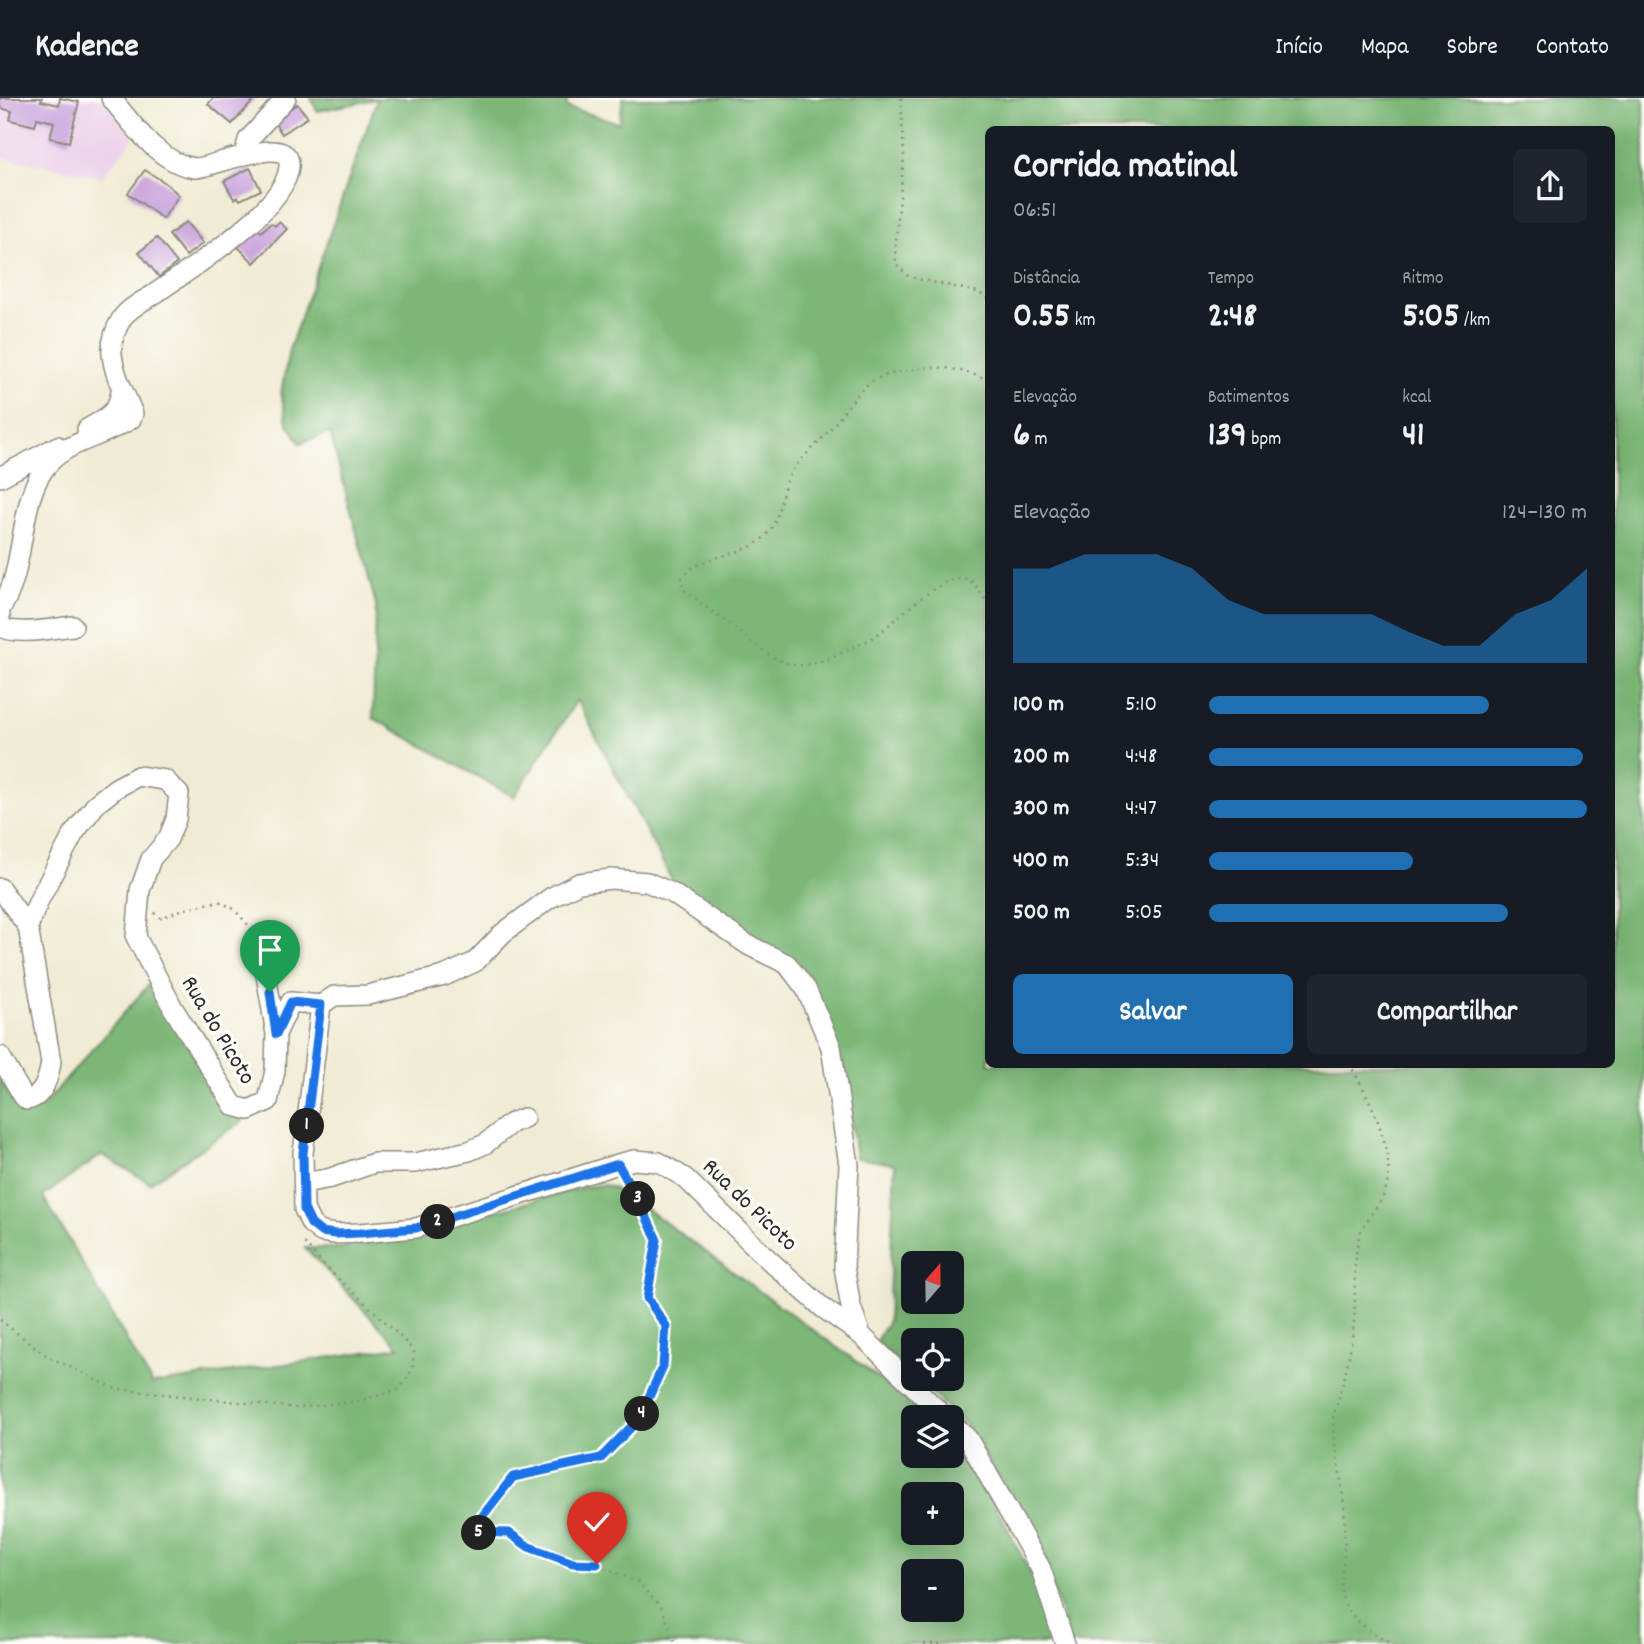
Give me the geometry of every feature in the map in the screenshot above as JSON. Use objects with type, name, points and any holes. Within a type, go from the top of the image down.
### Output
[{"type":"street","points":[[73,626],[16,632],[0,626],[0,611],[13,581],[33,492],[48,463],[73,447],[131,419],[133,414],[121,391],[112,352],[116,332],[124,316],[258,216],[273,200],[289,166],[288,159],[282,153],[267,150],[202,168],[180,164],[166,157],[111,98]]},
{"type":"street","points":[[244,155],[248,140],[286,98]]},
{"type":"street","points":[[0,477],[106,418],[120,403],[121,391]]},
{"type":"street","name":"Rua do Picoto","points":[[28,927],[74,833],[97,803],[138,776],[165,780],[179,794],[176,818],[168,839],[151,859],[139,897],[136,937],[173,1008],[234,1106],[249,1110],[268,1101],[275,1072],[276,1034],[291,1002],[321,1005]]},
{"type":"street","points":[[304,1209],[303,1153],[321,1005],[334,996],[368,995],[444,976],[475,962],[503,933],[550,898],[579,883],[611,879],[647,882],[672,893],[748,944],[787,964],[806,989],[831,1047],[849,1165],[844,1267],[851,1307],[861,1335]]},
{"type":"street","points":[[0,888],[28,927],[51,1062],[48,1078],[34,1099],[27,1100],[23,1096],[0,1056]]},
{"type":"street","points":[[260,939],[276,1034]]},
{"type":"street","points":[[304,1183],[331,1178],[374,1163],[415,1163],[469,1150],[485,1144],[512,1123],[524,1118]]},
{"type":"street","name":"Rua do Picoto","points":[[304,1209],[311,1224],[321,1232],[360,1233],[416,1228],[618,1164],[634,1160],[659,1162],[685,1178],[796,1284],[823,1308],[861,1335],[933,1405]]},
{"type":"street","points":[[964,1435],[1041,1569],[1065,1644]]},
{"type":"path","points":[[901,98],[904,156],[895,249],[896,264],[909,277],[978,292],[985,296]]},
{"type":"path","points":[[985,379],[941,366],[914,368],[882,376],[867,384],[792,470],[786,481],[775,523],[761,540],[736,552],[701,562],[687,570],[681,579],[684,590],[758,648],[780,662],[798,666],[815,663],[876,635],[926,595],[958,577],[969,580],[985,599]]},
{"type":"path","points":[[139,897],[161,918],[219,901],[234,909],[246,923]]},
{"type":"path","points":[[1352,1068],[1372,1105],[1387,1157],[1388,1177],[1386,1190],[1361,1230],[1357,1247],[1354,1318],[1333,1418],[1333,1435],[1344,1503],[1344,1566],[1341,1590],[1345,1604],[1353,1616],[1363,1626],[1391,1644]]},
{"type":"path","points":[[618,1164],[657,1240],[647,1298],[666,1326],[663,1366],[639,1419],[601,1458],[513,1477],[470,1532],[509,1533],[529,1547],[573,1563],[597,1564],[639,1583],[662,1608],[675,1644]]},
{"type":"path","points":[[0,1320],[47,1356],[116,1389],[296,1408],[359,1401],[400,1389],[412,1370],[414,1352],[396,1330],[305,1244],[297,1233],[296,1224],[304,1209]]},
{"type":"path","points":[[924,1644],[943,1644]]},
{"type":"shaded area","points":[[0,98],[101,98],[134,138],[102,177],[0,157]]},
{"type":"green space","points":[[311,98],[567,98],[567,107],[619,123],[623,98],[1644,98],[1644,1644],[1069,1644],[1058,1603],[1017,1505],[964,1423],[964,1405],[944,1405],[929,1391],[964,1391],[964,1328],[901,1328],[901,1365],[876,1341],[888,1321],[895,1164],[856,1158],[843,1063],[774,949],[674,884],[577,700],[514,797],[373,718],[376,605],[330,433],[300,443],[287,422],[281,394],[289,350],[377,99],[317,111]]},
{"type":"green space","points":[[152,981],[243,1121],[150,1183],[102,1155],[43,1196],[152,1384],[399,1347],[305,1248],[340,1248],[377,1243],[584,1187],[604,1185],[623,1192],[913,1405],[901,1405],[901,1468],[964,1468],[964,1457],[974,1469],[1007,1527],[1042,1597],[1052,1644],[0,1644],[0,1077],[16,1106],[21,1110],[35,1110],[44,1105]]},
{"type":"building","points":[[0,98],[42,98],[41,101],[59,105],[60,98],[79,102],[69,142],[50,138],[54,122],[37,118],[35,126],[10,120],[12,111],[0,108]]},
{"type":"building","points":[[213,98],[256,98],[232,124],[208,104]]},
{"type":"building","points":[[297,104],[308,117],[282,134],[273,120]]},
{"type":"building","points":[[250,168],[261,190],[240,200],[238,197],[234,199],[224,181]]},
{"type":"building","points":[[145,170],[179,195],[163,219],[128,193]]},
{"type":"building","points":[[186,222],[203,243],[186,256],[169,235]]},
{"type":"building","points":[[279,222],[287,229],[254,263],[238,247],[256,228],[261,232],[271,223],[275,226]]},
{"type":"building","points":[[157,238],[177,263],[159,277],[139,252]]},
{"type":"route","points":[[270,992],[276,1034],[291,1002],[321,1005],[303,1153],[304,1209],[311,1224],[321,1232],[360,1233],[416,1228],[618,1164],[657,1240],[647,1298],[666,1326],[663,1366],[639,1419],[601,1458],[513,1477],[470,1532],[509,1533],[529,1547],[573,1563],[597,1564]]}]
